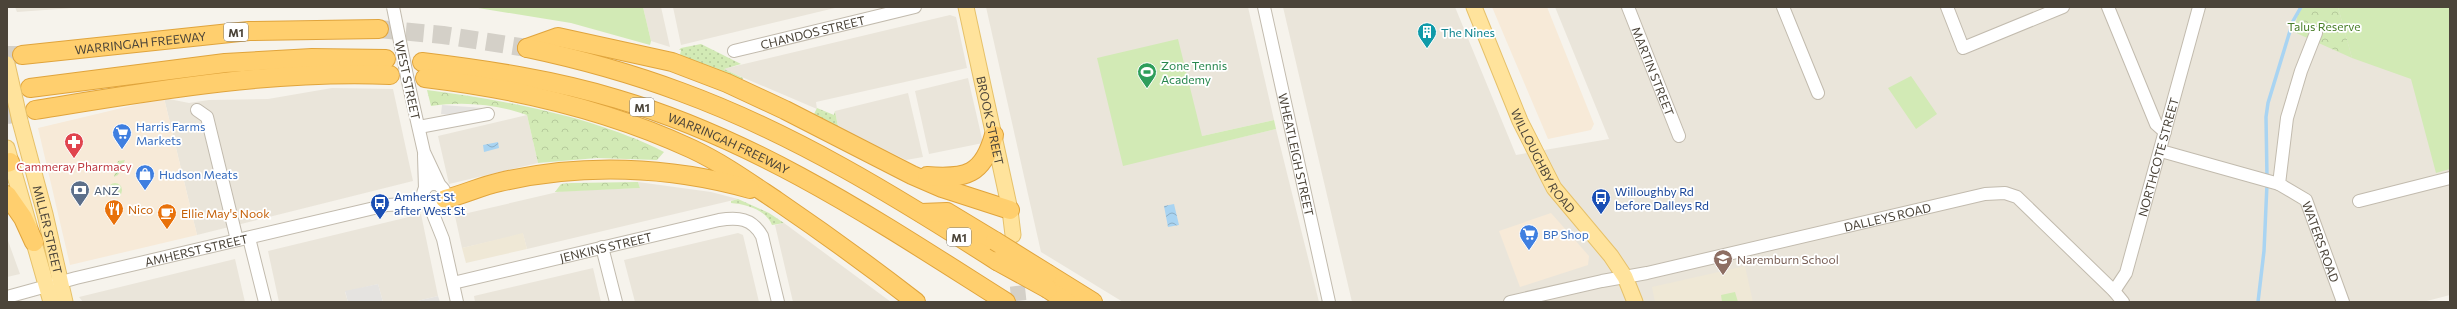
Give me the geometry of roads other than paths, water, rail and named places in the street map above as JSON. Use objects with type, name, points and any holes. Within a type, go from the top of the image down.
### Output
[{"type":"highway","name":"WARRINGAH FREEWAY","points":[[14,59],[249,31],[379,29]]},
{"type":"highway","name":"M1","points":[[912,175],[785,110],[727,83],[672,62],[558,37],[527,48],[570,57],[636,76],[716,107],[764,128],[921,212],[997,261],[1048,282],[1067,302]]},
{"type":"highway","points":[[30,88],[224,63],[312,58],[388,67],[315,76],[185,86],[35,110]]},
{"type":"highway","name":"WARRINGAH FREEWAY","points":[[419,75],[507,74],[571,86],[618,99],[722,137],[827,190],[916,243],[1003,300]]},
{"type":"highway","points":[[419,75],[526,94],[616,119],[692,149],[743,178],[785,206],[916,302]]},
{"type":"highway","points":[[912,175],[948,177],[971,173],[984,161],[994,135]]},
{"type":"highway","points":[[433,196],[494,183],[544,175],[590,170],[640,170],[682,174],[732,184],[750,189],[785,206]]},
{"type":"highway","points":[[912,175],[942,188],[995,203],[1010,210]]},
{"type":"highway","points":[[7,195],[23,218],[34,242]]},
{"type":"highway","points":[[921,212],[947,212],[994,241],[1048,282],[1093,302]]},
{"type":"highway","points":[[901,290],[914,291],[930,302]]},
{"type":"main road","name":"BROOK STREET","points":[[966,7],[1010,210],[1013,235]]},
{"type":"main road","name":"WILLOUGHBY ROAD","points":[[1474,7],[1520,121],[1554,188],[1611,256],[1625,278],[1635,302]]},
{"type":"main road","name":"MILLER STREET","points":[[14,59],[19,128],[54,284],[51,302]]},
{"type":"main road","points":[[8,157],[16,153],[19,128]]},
{"type":"main road","name":"MILLER STREET","points":[[8,157],[34,242],[54,284],[65,302]]},
{"type":"street","name":"WEST STREET","points":[[393,7],[419,75],[419,127],[457,302]]},
{"type":"street","name":"CHANDOS STREET","points":[[734,51],[886,10],[915,7]]},
{"type":"street","name":"WHEATLEIGH STREET","points":[[1264,7],[1329,302]]},
{"type":"street","name":"MARTIN STREET","points":[[1628,7],[1679,136]]},
{"type":"street","points":[[1783,7],[1818,93]]},
{"type":"street","points":[[1947,7],[1963,48],[2063,7]]},
{"type":"street","points":[[2108,7],[2156,124],[2165,132]]},
{"type":"street","name":"NORTHCOTE STREET","points":[[2114,291],[2126,273],[2161,151],[2199,7]]},
{"type":"street","points":[[2279,184],[2287,118],[2301,71],[2316,34]]},
{"type":"street","points":[[197,110],[207,117],[243,239],[265,302]]},
{"type":"street","points":[[419,127],[488,114]]},
{"type":"street","name":"WATERS ROAD","points":[[2161,151],[2279,184],[2306,200],[2343,302]]},
{"type":"street","points":[[2359,201],[2450,178]]},
{"type":"street","name":"DALLEYS ROAD","points":[[1510,302],[1602,281],[1625,278],[1909,210],[1985,194],[2005,193],[2017,197],[2114,291]]},
{"type":"street","name":"AMHERST STREET","points":[[7,297],[54,284],[243,239],[387,205],[433,196]]},
{"type":"street","name":"JENKINS STREET","points":[[453,283],[719,220],[741,218],[758,228],[765,247],[778,302]]},
{"type":"street","points":[[602,247],[616,302]]},
{"type":"street","points":[[2114,291],[2123,302]]},
{"type":"water","points":[[498,142],[499,148],[484,152],[483,145]]},
{"type":"water","points":[[1174,204],[1179,225],[1168,227],[1164,206]]},
{"type":"waterway","points":[[2267,178],[2266,117],[2268,103],[2293,21],[2301,7]]},
{"type":"waterway","points":[[2258,302],[2264,251],[2267,184]]},
{"type":"tunnel","points":[[379,29],[443,35],[527,48]]},
{"type":"tunnel","points":[[7,55],[22,55]]},
{"type":"tunnel","points":[[7,115],[34,111]]},
{"type":"tunnel","points":[[1015,263],[1019,302]]},
{"type":"place","name":"The Nines","points":[[1427,49]]},
{"type":"place","name":"Zone Tennis Academy","points":[[1147,89]]},
{"type":"place","name":"Harris Farms Markets","points":[[122,150]]},
{"type":"place","name":"Cammeray Pharmacy","points":[[74,159]]},
{"type":"place","name":"Hudson Meats","points":[[145,191]]},
{"type":"place","name":"ANZ","points":[[80,207]]},
{"type":"place","name":"Willoughby Rd before Dalleys Rd","points":[[1601,215]]},
{"type":"place","name":"Amherst St after West St","points":[[380,220]]},
{"type":"place","name":"Nico","points":[[114,226]]},
{"type":"place","name":"Ellie May's Nook","points":[[167,230]]},
{"type":"place","name":"BP Shop","points":[[1529,251]]},
{"type":"place","name":"Naremburn School","points":[[1723,276]]},
{"type":"park label","name":"Talus Reserve","points":[[2324,26]]}]
